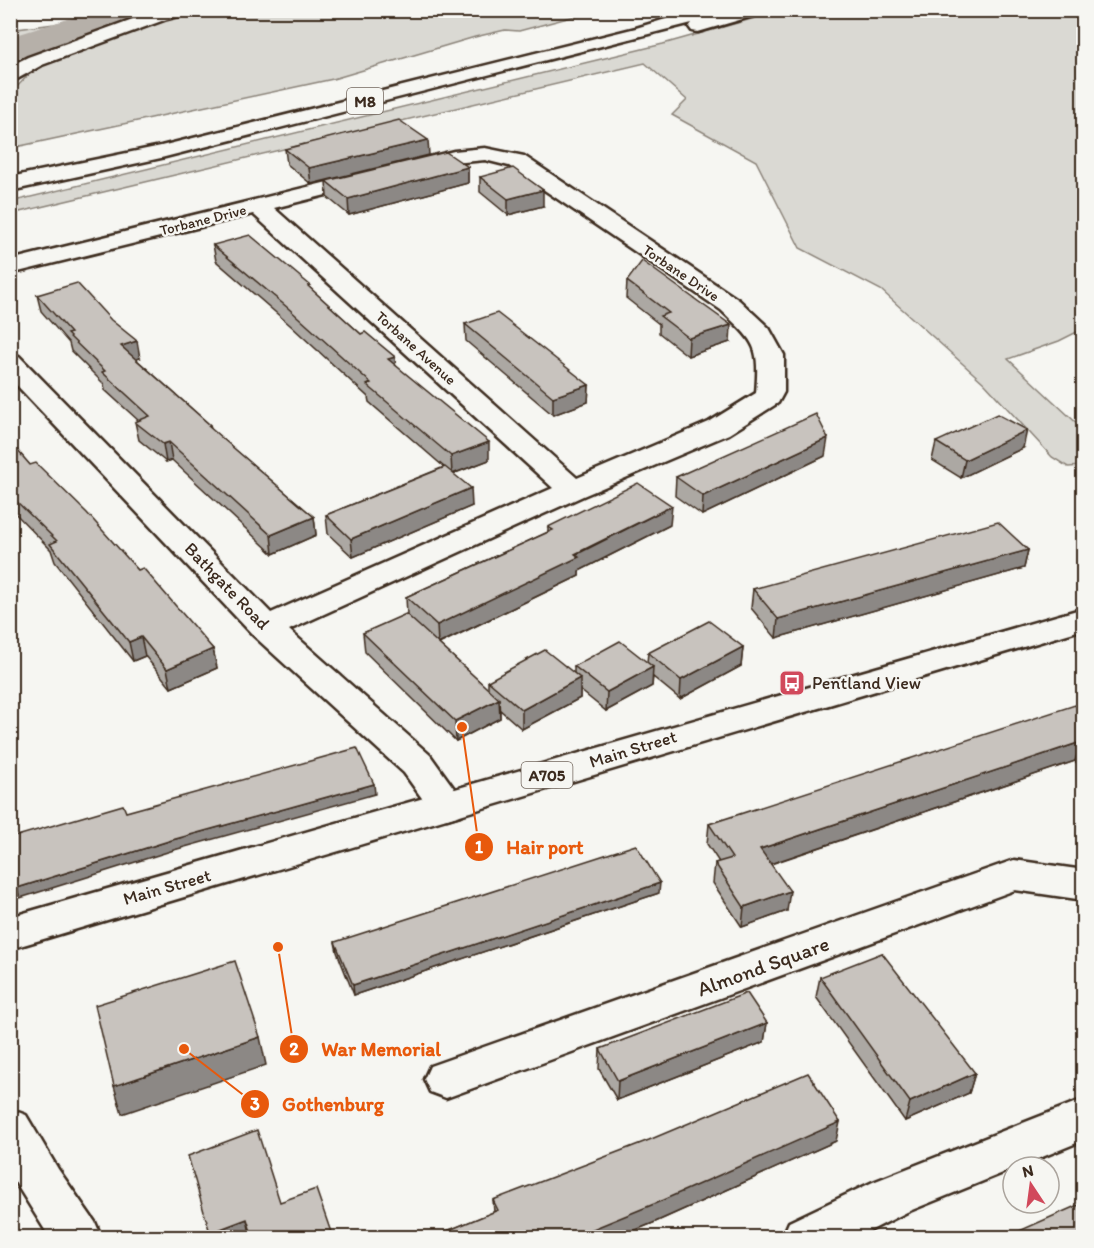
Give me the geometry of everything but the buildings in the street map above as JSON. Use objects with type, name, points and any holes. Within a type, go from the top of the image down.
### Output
[{"type":"main road","points":[[10,77],[35,61],[161,15],[181,10]]},
{"type":"main road","name":"M8","points":[[161,152],[642,32],[717,10]]},
{"type":"main road","name":"M8","points":[[10,184],[651,41],[754,10]]},
{"type":"main road","name":"M8","points":[[174,129],[291,103],[627,16]]},
{"type":"main road","points":[[10,166],[116,142]]},
{"type":"main road","name":"Torbane Drive","points":[[10,267],[454,157],[485,154],[516,161],[730,305],[760,333],[771,355],[768,397],[719,428],[573,490],[266,628]]},
{"type":"main road","name":"Torbane Avenue","points":[[259,207],[573,490]]},
{"type":"main road","name":"Bathgate Road","points":[[10,362],[266,628],[417,764],[447,805]]},
{"type":"main road","name":"Main Street","points":[[10,933],[1083,618]]},
{"type":"main road","name":"Almond Square","points":[[446,1079],[1014,876],[1083,885]]},
{"type":"main road","points":[[806,1238],[890,1197],[1083,1119]]},
{"type":"main road","points":[[10,1129],[41,1184],[78,1238]]},
{"type":"shaded area","points":[[108,11],[164,11],[11,62],[10,30],[54,24]]},
{"type":"shaded area","points":[[192,11],[594,11],[519,31],[505,30],[475,37],[333,79],[11,148],[10,94],[35,68],[54,58]]},
{"type":"shaded area","points":[[780,11],[1083,11],[1083,329],[1059,341],[1008,359],[1083,429],[1083,466],[1068,467],[1052,457],[984,383],[881,290],[800,248],[756,161],[672,115],[687,100],[645,63],[11,214],[10,202],[663,44]]},
{"type":"waterway","points":[[10,49],[81,29],[131,10]]},
{"type":"place","name":"Pentland View","points":[[792,683]]},
{"type":"place","name":"Hair port","points":[[462,727]]},
{"type":"place","name":"War Memorial","points":[[278,947]]},
{"type":"place","name":"Gothenburg","points":[[184,1049]]}]
